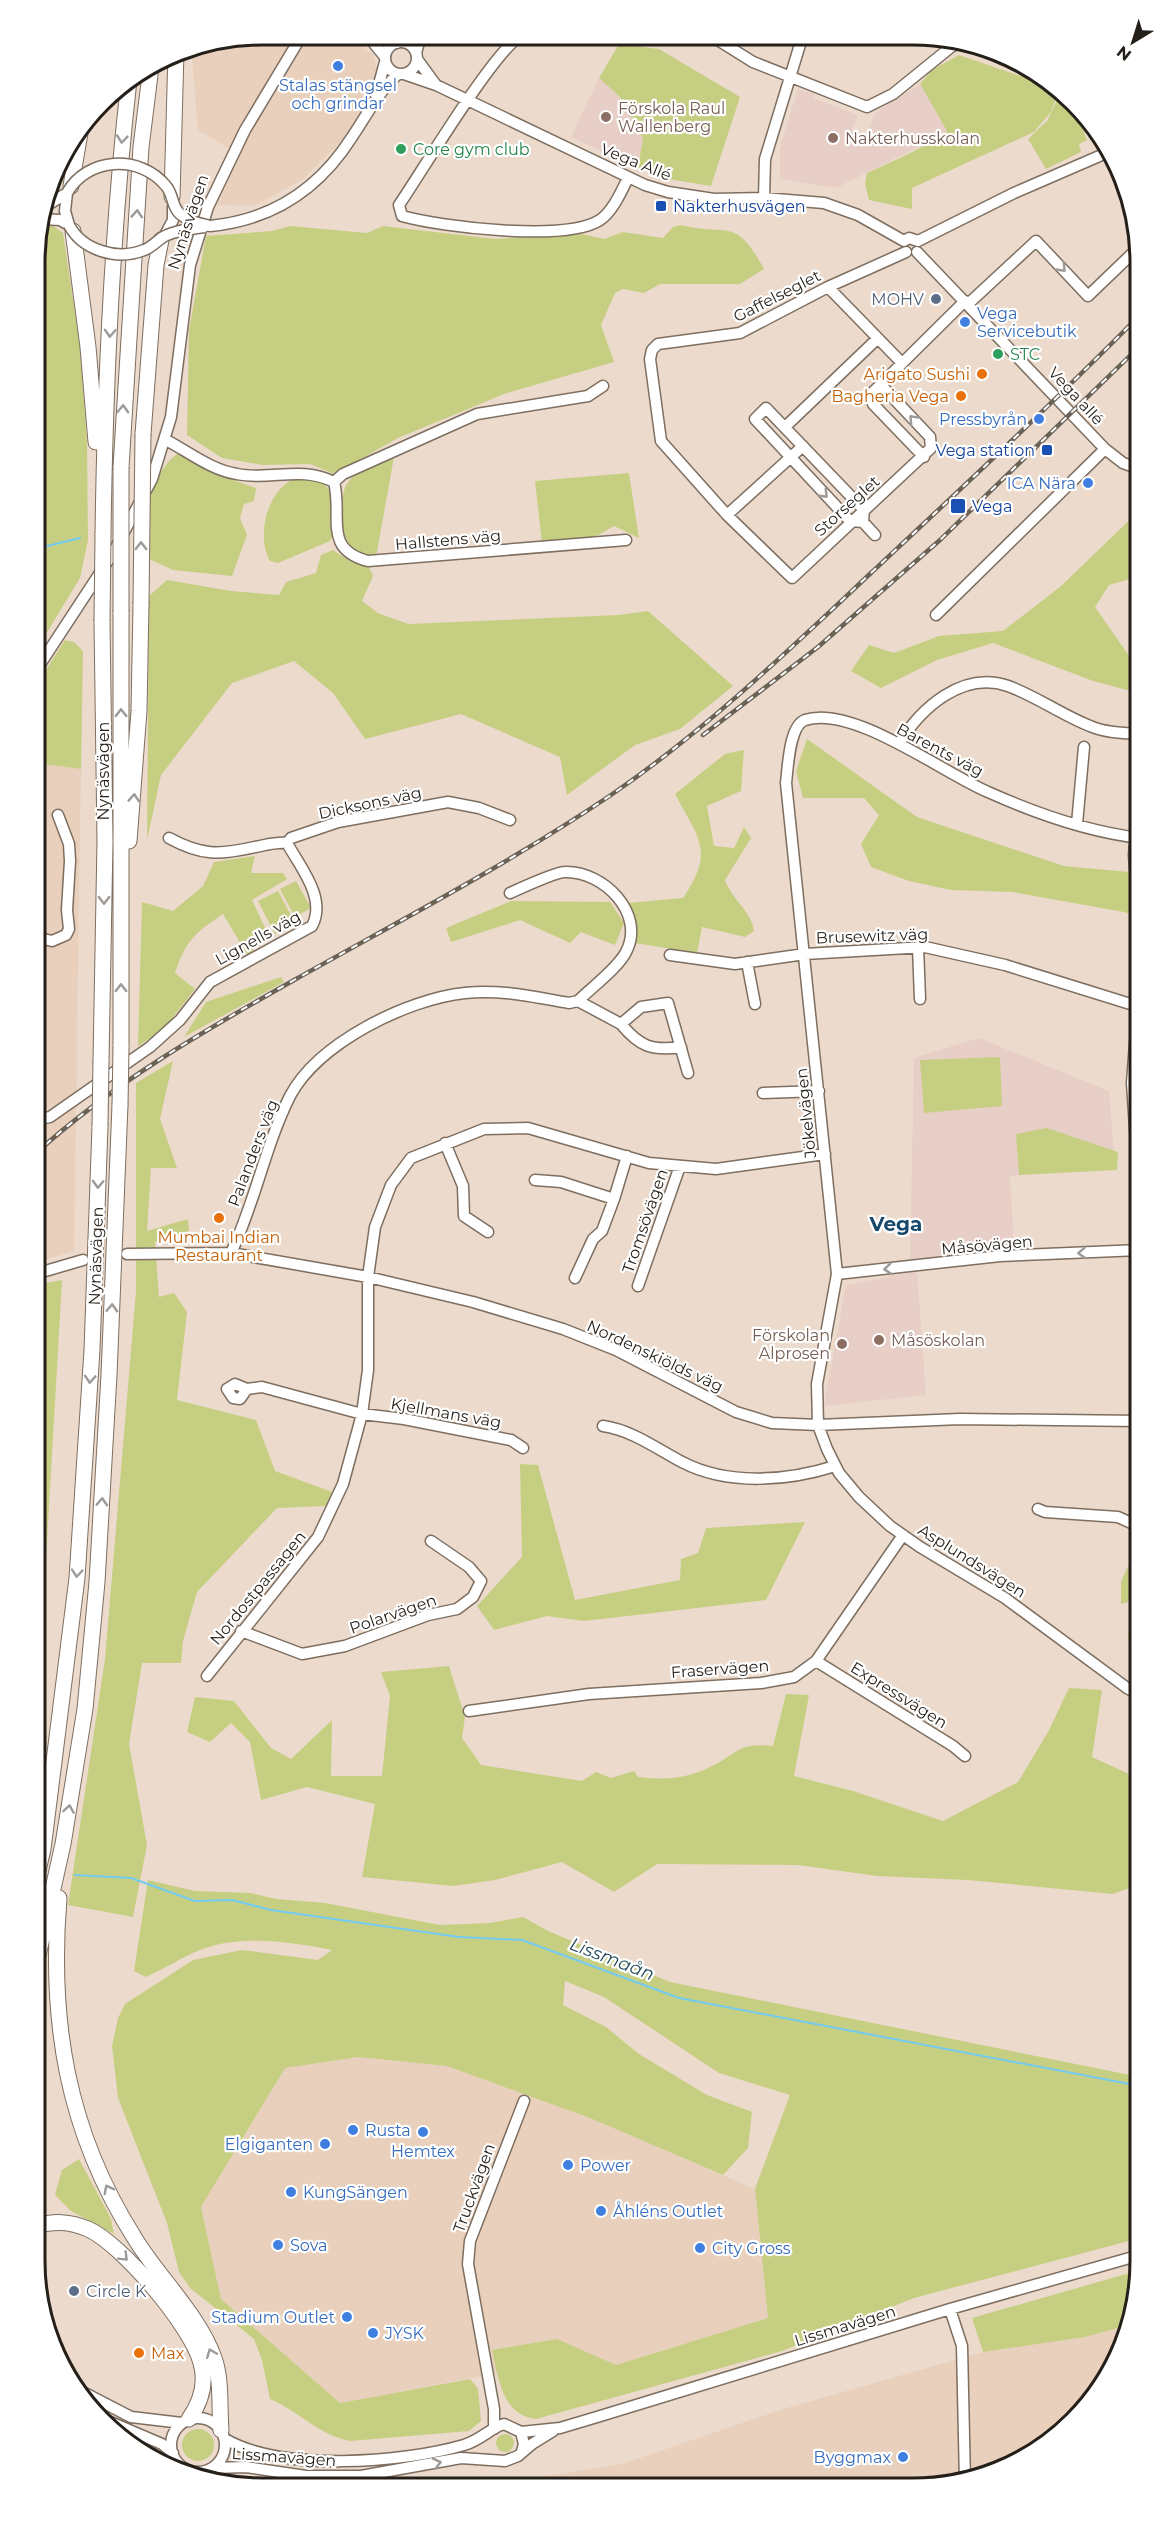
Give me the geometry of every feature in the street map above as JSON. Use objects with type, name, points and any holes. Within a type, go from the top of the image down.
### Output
[{"type":"highway","points":[[173,202],[176,63]]},
{"type":"highway","name":"Nynäsvägen","points":[[45,1921],[63,1844],[85,1709],[97,1582],[110,1363],[121,1047],[121,467],[141,147],[150,76]]},
{"type":"highway","name":"Nynäsvägen","points":[[45,1833],[77,1578],[92,1350],[100,1126],[105,841],[101,483],[122,146],[128,92]]},
{"type":"highway","points":[[69,190],[77,149]]},
{"type":"highway","points":[[71,228],[91,370],[101,483]]},
{"type":"highway","points":[[121,898],[133,811],[139,711],[143,434],[156,265],[163,237]]},
{"type":"highway","points":[[63,1844],[55,1947],[58,2031],[81,2125],[105,2185],[133,2237],[192,2318],[215,2360],[223,2435]]},
{"type":"highway","points":[[45,2224],[58,2222],[90,2230],[112,2245],[144,2278],[173,2314],[192,2343],[201,2363],[202,2395],[186,2421]]},
{"type":"street","name":"Nynäsvägen","points":[[45,656],[137,511],[166,440],[176,394],[190,266],[208,207],[245,130],[296,45]]},
{"type":"street","points":[[374,45],[391,72],[401,74]]},
{"type":"street","points":[[375,98],[388,49],[395,45]]},
{"type":"street","points":[[410,45],[416,56]]},
{"type":"street","points":[[49,219],[60,220],[81,240],[99,250],[119,254],[145,250],[163,237],[260,216],[309,188],[333,165],[375,98],[401,74],[413,69],[419,45]]},
{"type":"street","points":[[510,45],[468,101],[399,205],[402,216],[503,230],[578,227],[599,220],[607,213],[628,178]]},
{"type":"street","points":[[726,45],[753,62],[867,107],[893,94],[952,49]]},
{"type":"street","points":[[764,198],[765,159],[800,45]]},
{"type":"street","name":"Vega Allé","points":[[416,56],[436,85]]},
{"type":"street","name":"Vega Allé","points":[[401,74],[436,85],[628,178],[668,192],[714,199],[764,198],[824,203],[858,215],[904,241],[909,238],[914,249],[1025,363]]},
{"type":"street","name":"Gaffelseglet","points":[[792,578],[727,515],[661,441],[650,359],[652,350],[658,344],[740,333],[828,287],[914,249],[1014,193],[1102,155]]},
{"type":"street","points":[[54,200],[69,190],[83,174],[98,167],[131,164],[157,177],[186,219],[210,226]]},
{"type":"street","points":[[69,190],[65,211],[71,228]]},
{"type":"street","points":[[163,237],[173,220],[173,202]]},
{"type":"street","points":[[881,385],[930,437],[931,448],[924,457],[871,399],[872,393],[901,362],[1036,241],[1088,296],[1130,255]]},
{"type":"street","points":[[828,287],[901,362]]},
{"type":"street","points":[[785,428],[877,339]]},
{"type":"street","name":"Vega allé","points":[[1025,363],[1105,449]]},
{"type":"street","points":[[166,440],[230,473],[267,477],[295,472],[313,473],[334,482],[344,474],[468,417],[588,396],[603,386]]},
{"type":"street","points":[[863,522],[864,510],[766,408],[754,419],[850,521],[863,522],[875,535]]},
{"type":"street","points":[[727,515],[803,446]]},
{"type":"street","points":[[936,615],[1105,449]]},
{"type":"street","name":"Vega Allé","points":[[1105,449],[1130,465]]},
{"type":"street","name":"Storseglet","points":[[792,578],[850,521],[924,457]]},
{"type":"street","name":"Hallstens väg","points":[[334,482],[337,535],[340,544],[345,552],[368,561],[626,540]]},
{"type":"street","points":[[899,744],[922,713],[942,696],[975,684],[1006,685],[1092,727],[1130,733]]},
{"type":"street","name":"Barents väg","points":[[787,798],[786,783],[792,737],[796,728],[806,720],[842,719],[899,744],[985,791],[1026,808],[1077,824],[1130,835]]},
{"type":"street","points":[[1077,824],[1084,747]]},
{"type":"street","name":"Jökelvägen","points":[[787,798],[837,1274],[817,1384],[818,1425]]},
{"type":"street","name":"Dicksons väg","points":[[169,838],[205,854],[278,842],[287,843],[291,838],[338,822],[448,802],[479,808],[510,820]]},
{"type":"street","points":[[45,939],[52,941],[66,935],[69,929],[67,910],[69,844],[58,815]]},
{"type":"street","name":"Lignells väg","points":[[45,1118],[50,1117],[150,1047],[180,1020],[210,982],[312,926],[318,913],[317,902],[287,843]]},
{"type":"street","points":[[510,892],[564,872],[597,880],[619,899],[629,915],[631,937],[626,954],[578,1001]]},
{"type":"street","points":[[918,947],[920,999]]},
{"type":"street","name":"Brusewitz väg","points":[[670,955],[735,964],[805,954],[918,947],[1005,965],[1130,1003]]},
{"type":"street","points":[[747,962],[755,1004]]},
{"type":"street","name":"Palanders väg","points":[[231,1253],[280,1118],[301,1078],[318,1060],[345,1040],[389,1017],[463,993],[495,992],[569,1003],[578,1001],[621,1024],[635,1041],[660,1050],[681,1047]]},
{"type":"street","points":[[621,1024],[641,1007],[668,1003],[688,1073]]},
{"type":"street","points":[[763,1093],[819,1091]]},
{"type":"street","name":"Tromsövägen","points":[[368,1277],[375,1227],[391,1185],[411,1158],[484,1129],[528,1128],[649,1163],[716,1169],[825,1154]]},
{"type":"street","points":[[445,1143],[463,1186],[464,1216],[488,1232]]},
{"type":"street","points":[[575,1278],[593,1239],[602,1232],[627,1156]]},
{"type":"street","name":"Tromsövägen","points":[[639,1286],[680,1166]]},
{"type":"street","points":[[535,1180],[561,1182],[614,1199]]},
{"type":"street","name":"Måsövägen","points":[[837,1274],[1000,1256],[1130,1250]]},
{"type":"street","name":"Nordenskiölds väg","points":[[127,1254],[231,1253],[368,1277],[473,1302],[563,1329],[616,1350],[745,1414],[772,1423],[818,1425],[960,1419],[1130,1421]]},
{"type":"street","points":[[45,1271],[83,1260]]},
{"type":"street","name":"Nordostpassagen","points":[[207,1676],[318,1537],[343,1484],[362,1414],[368,1370],[368,1277]]},
{"type":"street","points":[[247,1389],[262,1387],[362,1414]]},
{"type":"street","name":"Kjellmans väg","points":[[362,1414],[404,1419],[511,1440],[523,1448]]},
{"type":"street","name":"Asplundsvägen","points":[[818,1425],[836,1466],[859,1497],[903,1535],[1005,1598],[1130,1690]]},
{"type":"street","points":[[603,1426],[619,1429],[686,1464],[732,1479],[765,1478],[819,1471],[836,1466]]},
{"type":"street","points":[[1038,1509],[1045,1512],[1118,1517],[1130,1522]]},
{"type":"street","name":"Fraservägen","points":[[469,1711],[589,1694],[761,1683],[794,1677],[816,1661],[903,1535]]},
{"type":"street","name":"Polarvägen","points":[[241,1631],[302,1654],[345,1646],[428,1614],[457,1609],[472,1598],[481,1581],[469,1567],[431,1541]]},
{"type":"street","name":"Expressvägen","points":[[816,1661],[953,1746],[965,1756]]},
{"type":"street","name":"Truckvägen","points":[[492,2431],[492,2395],[468,2264],[470,2241],[524,2101]]},
{"type":"street","name":"Lissmavägen","points":[[521,2432],[560,2428],[1130,2258]]},
{"type":"street","points":[[950,2310],[962,2346],[965,2472]]},
{"type":"street","name":"Truckvägen","points":[[492,2395],[510,2425]]},
{"type":"street","points":[[94,2398],[131,2417],[186,2421],[207,2419],[223,2435],[224,2453],[206,2471]]},
{"type":"street","points":[[176,2460],[171,2442],[175,2431],[186,2421]]},
{"type":"street","points":[[510,2425],[521,2432],[524,2438],[522,2451]]},
{"type":"street","name":"Lissmavägen","points":[[223,2435],[249,2451],[313,2460],[347,2460],[411,2456],[464,2444],[510,2425]]},
{"type":"street","points":[[124,2428],[162,2445],[172,2452]]},
{"type":"street","name":"Lissmavägen","points":[[209,2472],[246,2467],[306,2476],[361,2476],[461,2458],[512,2460],[522,2451],[560,2428]]},
{"type":"street","points":[[492,2431],[488,2445],[495,2458]]},
{"type":"shaded area","points":[[248,45],[360,45],[373,54],[378,72],[365,106],[338,145],[303,179],[254,206],[217,205],[240,155],[198,130],[192,57],[206,52]]},
{"type":"shaded area","name":"Förskola Raul Wallenberg","points":[[599,78],[620,97],[643,139],[638,168],[571,137]]},
{"type":"shaded area","name":"Nakterhusskolan","points":[[920,84],[947,131],[924,147],[914,149],[836,188],[780,179],[780,146],[798,89],[814,94],[813,98],[858,115],[852,129],[866,135],[876,112]]},
{"type":"shaded area","points":[[45,764],[81,769],[74,1251],[45,1260]]},
{"type":"shaded area","points":[[979,1038],[1109,1091],[1115,1167],[1010,1176],[1014,1249],[910,1260],[914,1058]]},
{"type":"shaded area","name":"Måsöskolan","points":[[917,1271],[926,1395],[824,1406],[846,1285]]},
{"type":"shaded area","points":[[358,2057],[447,2066],[590,2118],[755,2189],[768,2318],[615,2365],[557,2339],[492,2350],[498,2373],[340,2403],[221,2299],[201,2207],[285,2068]]},
{"type":"shaded area","points":[[1119,2328],[1101,2370],[1076,2404],[1056,2424],[1022,2449],[969,2471],[927,2478],[532,2478],[622,2464],[780,2410],[983,2352],[1085,2337]]},
{"type":"green space","points":[[618,45],[659,49],[740,97],[711,186],[668,179],[638,168],[643,139],[620,97],[599,78]]},
{"type":"green space","points":[[959,55],[1020,76],[1021,74],[1056,99],[1051,112],[1034,132],[912,188],[912,209],[869,200],[865,184],[867,173],[919,149],[947,131],[920,84],[932,70]]},
{"type":"green space","points":[[1057,100],[1081,125],[1087,140],[1079,144],[1081,152],[1046,169],[1028,139],[1047,121]]},
{"type":"green space","points":[[681,225],[729,231],[737,235],[754,252],[764,269],[740,284],[660,284],[644,293],[623,289],[615,293],[601,325],[614,362],[504,394],[398,438],[334,474],[310,464],[263,465],[222,458],[187,435],[189,330],[206,236],[272,231],[290,226],[367,233],[383,226],[495,239],[582,234],[604,239],[623,232],[663,238],[673,227]]},
{"type":"green space","points":[[48,226],[63,233],[80,346],[87,442],[88,540],[80,578],[45,636],[45,248]]},
{"type":"green space","points":[[181,453],[219,475],[256,488],[254,501],[244,504],[240,518],[247,535],[232,576],[173,570],[147,558],[146,506],[164,467]]},
{"type":"green space","points":[[394,457],[376,557],[366,555],[353,548],[345,537],[342,521],[344,492],[349,481],[358,473]]},
{"type":"green space","points":[[629,473],[639,538],[614,526],[591,539],[542,544],[535,481]]},
{"type":"green space","points":[[298,477],[318,479],[330,490],[333,535],[330,541],[278,563],[270,561],[264,538],[267,513],[279,491],[288,482]]},
{"type":"green space","points":[[1130,520],[1130,579],[1109,585],[1095,607],[1130,657],[1130,691],[1093,681],[993,643],[937,660],[881,688],[851,671],[869,645],[894,653],[939,636],[1003,631],[1061,586]]},
{"type":"green space","points":[[333,550],[351,562],[368,565],[373,576],[362,601],[378,613],[408,624],[619,615],[648,611],[733,686],[680,729],[635,745],[567,795],[560,757],[461,714],[365,739],[333,693],[294,661],[232,683],[161,775],[147,840],[149,596],[167,580],[231,591],[279,595],[286,582],[316,573],[321,555]]},
{"type":"green space","points":[[65,640],[74,642],[83,651],[81,769],[45,764],[45,671]]},
{"type":"green space","points":[[807,739],[917,817],[1064,866],[1130,872],[1130,914],[1012,892],[951,890],[909,881],[871,867],[861,844],[879,815],[864,798],[803,798],[796,771]]},
{"type":"green space","points":[[744,750],[741,791],[707,806],[714,846],[734,848],[744,827],[751,838],[725,880],[749,917],[754,931],[745,937],[702,927],[697,953],[635,943],[635,915],[628,903],[683,898],[699,868],[701,856],[697,834],[675,794],[725,754]]},
{"type":"green space","points":[[255,856],[251,873],[283,873],[287,879],[252,900],[267,932],[248,956],[223,914],[198,932],[183,953],[175,973],[195,989],[163,1030],[138,1046],[142,902],[173,911],[203,886],[214,862]]},
{"type":"green space","points":[[296,881],[311,908],[295,917],[280,889]]},
{"type":"green space","points":[[278,891],[295,923],[275,934],[258,901]]},
{"type":"green space","points":[[511,901],[610,902],[624,923],[615,945],[581,932],[570,943],[520,920],[451,942],[446,928]]},
{"type":"green space","points":[[281,977],[284,982],[184,1037],[206,1002]]},
{"type":"green space","points":[[1000,1057],[1002,1106],[924,1113],[920,1060]]},
{"type":"green space","points":[[173,1061],[160,1119],[177,1168],[151,1168],[147,1231],[188,1219],[189,1231],[155,1242],[159,1297],[174,1293],[187,1312],[177,1400],[256,1420],[275,1471],[332,1492],[326,1506],[277,1508],[197,1592],[183,1641],[181,1663],[142,1663],[129,1744],[147,1845],[133,1917],[68,1905],[105,1659],[136,1291],[136,1083]]},
{"type":"green space","points":[[1047,1128],[1118,1152],[1117,1170],[1019,1175],[1016,1134]]},
{"type":"green space","points":[[62,1280],[45,1576],[45,1283]]},
{"type":"green space","points":[[520,1464],[538,1465],[575,1600],[680,1580],[681,1559],[698,1553],[706,1528],[805,1522],[766,1600],[584,1621],[547,1616],[494,1630],[477,1606],[522,1557]]},
{"type":"green space","points":[[1130,1562],[1130,1601],[1121,1604],[1121,1582]]},
{"type":"green space","points":[[1130,1632],[1130,1655],[1128,1636]]},
{"type":"green space","points":[[449,1666],[465,1717],[462,1738],[481,1765],[582,1781],[596,1772],[611,1778],[634,1771],[638,1777],[683,1776],[700,1772],[744,1748],[761,1745],[773,1746],[786,1694],[809,1695],[794,1776],[853,1791],[943,1821],[1018,1782],[1048,1732],[1069,1688],[1102,1690],[1092,1757],[1130,1774],[1130,1888],[1113,1894],[968,1880],[877,1876],[798,1865],[657,1864],[614,1892],[562,1862],[495,1880],[453,1886],[362,1877],[375,1804],[307,1787],[261,1800],[250,1742],[231,1723],[210,1742],[187,1732],[195,1697],[234,1701],[271,1748],[291,1759],[332,1720],[331,1776],[382,1776],[390,1696],[381,1672]]},
{"type":"green space","points":[[148,1880],[195,1891],[251,1893],[276,1899],[325,1903],[440,1925],[490,1923],[523,1917],[548,1931],[670,1982],[1130,2075],[1130,2241],[914,2298],[782,2351],[536,2419],[525,2416],[516,2411],[503,2393],[492,2350],[557,2339],[616,2365],[768,2318],[755,2189],[790,2095],[719,2073],[604,1997],[565,1981],[563,2005],[606,2027],[639,2054],[707,2095],[752,2112],[748,2148],[723,2175],[590,2118],[447,2066],[358,2057],[285,2068],[201,2207],[221,2299],[340,2403],[470,2379],[478,2389],[481,2421],[469,2431],[350,2441],[319,2429],[270,2399],[262,2360],[254,2339],[190,2288],[179,2272],[167,2223],[118,2098],[112,2046],[118,2018],[125,2004],[193,1960],[242,1950],[318,1960],[332,1950],[283,1942],[232,1942],[200,1950],[146,1977],[134,1971]]},
{"type":"green space","points":[[79,2159],[111,2219],[114,2234],[71,2211],[55,2195],[62,2170]]},
{"type":"green space","points":[[1130,2273],[1126,2303],[1119,2328],[1085,2337],[983,2352],[972,2318]]},
{"type":"green space","points":[[198,2429],[209,2434],[214,2445],[209,2456],[198,2461],[187,2456],[182,2445],[187,2434]]},
{"type":"green space","points":[[505,2434],[511,2437],[514,2443],[511,2449],[505,2452],[499,2449],[496,2443],[499,2437]]},
{"type":"waterway","points":[[45,547],[80,538]]},
{"type":"waterway","name":"Lissmaån","points":[[75,1875],[131,1878],[195,1901],[232,1900],[271,1910],[459,1937],[522,1940],[679,1998],[1130,2084]]},
{"type":"railway","points":[[45,1146],[97,1103],[193,1038],[495,867],[573,820],[646,770],[778,660],[1008,445],[1130,325]]},
{"type":"railway","points":[[703,735],[818,647],[940,540],[1130,356]]},
{"type":"place","name":"Stalas stängsel och grindar","points":[[338,66]]},
{"type":"place","name":"Förskola Raul Wallenberg","points":[[606,117]]},
{"type":"place","name":"Nakterhusskolan","points":[[833,138]]},
{"type":"place","name":"Core gym club","points":[[401,149]]},
{"type":"place","name":"Nakterhusvägen","points":[[661,206]]},
{"type":"place","name":"MOHV","points":[[936,299]]},
{"type":"place","name":"Vega Servicebutik","points":[[965,322]]},
{"type":"place","name":"STC","points":[[998,354]]},
{"type":"place","name":"Arigato Sushi","points":[[982,374]]},
{"type":"place","name":"Bagheria Vega","points":[[961,396]]},
{"type":"place","name":"Pressbyrån","points":[[1039,419]]},
{"type":"place","name":"Vega station","points":[[1047,450]]},
{"type":"place","name":"ICA Nära","points":[[1088,483]]},
{"type":"place","name":"Vega","points":[[958,506]]},
{"type":"place","name":"Mumbai Indian Restaurant","points":[[219,1218]]},
{"type":"place","name":"Måsöskolan","points":[[879,1340]]},
{"type":"place","name":"Förskolan Alprosen","points":[[842,1344]]},
{"type":"place","name":"Rusta","points":[[353,2130]]},
{"type":"place","name":"Hemtex","points":[[423,2132]]},
{"type":"place","name":"Elgiganten","points":[[325,2144]]},
{"type":"place","name":"Power","points":[[568,2165]]},
{"type":"place","name":"KungSängen","points":[[291,2192]]},
{"type":"place","name":"Åhléns Outlet","points":[[601,2211]]},
{"type":"place","name":"Sova","points":[[278,2245]]},
{"type":"place","name":"City Gross","points":[[700,2248]]},
{"type":"place","name":"Circle K","points":[[74,2291]]},
{"type":"place","name":"Stadium Outlet","points":[[347,2317]]},
{"type":"place","name":"JYSK","points":[[373,2333]]},
{"type":"place","name":"Max","points":[[139,2353]]},
{"type":"place","name":"Byggmax","points":[[903,2457]]},
{"type":"district","name":"Vega","points":[[896,1224]]}]
